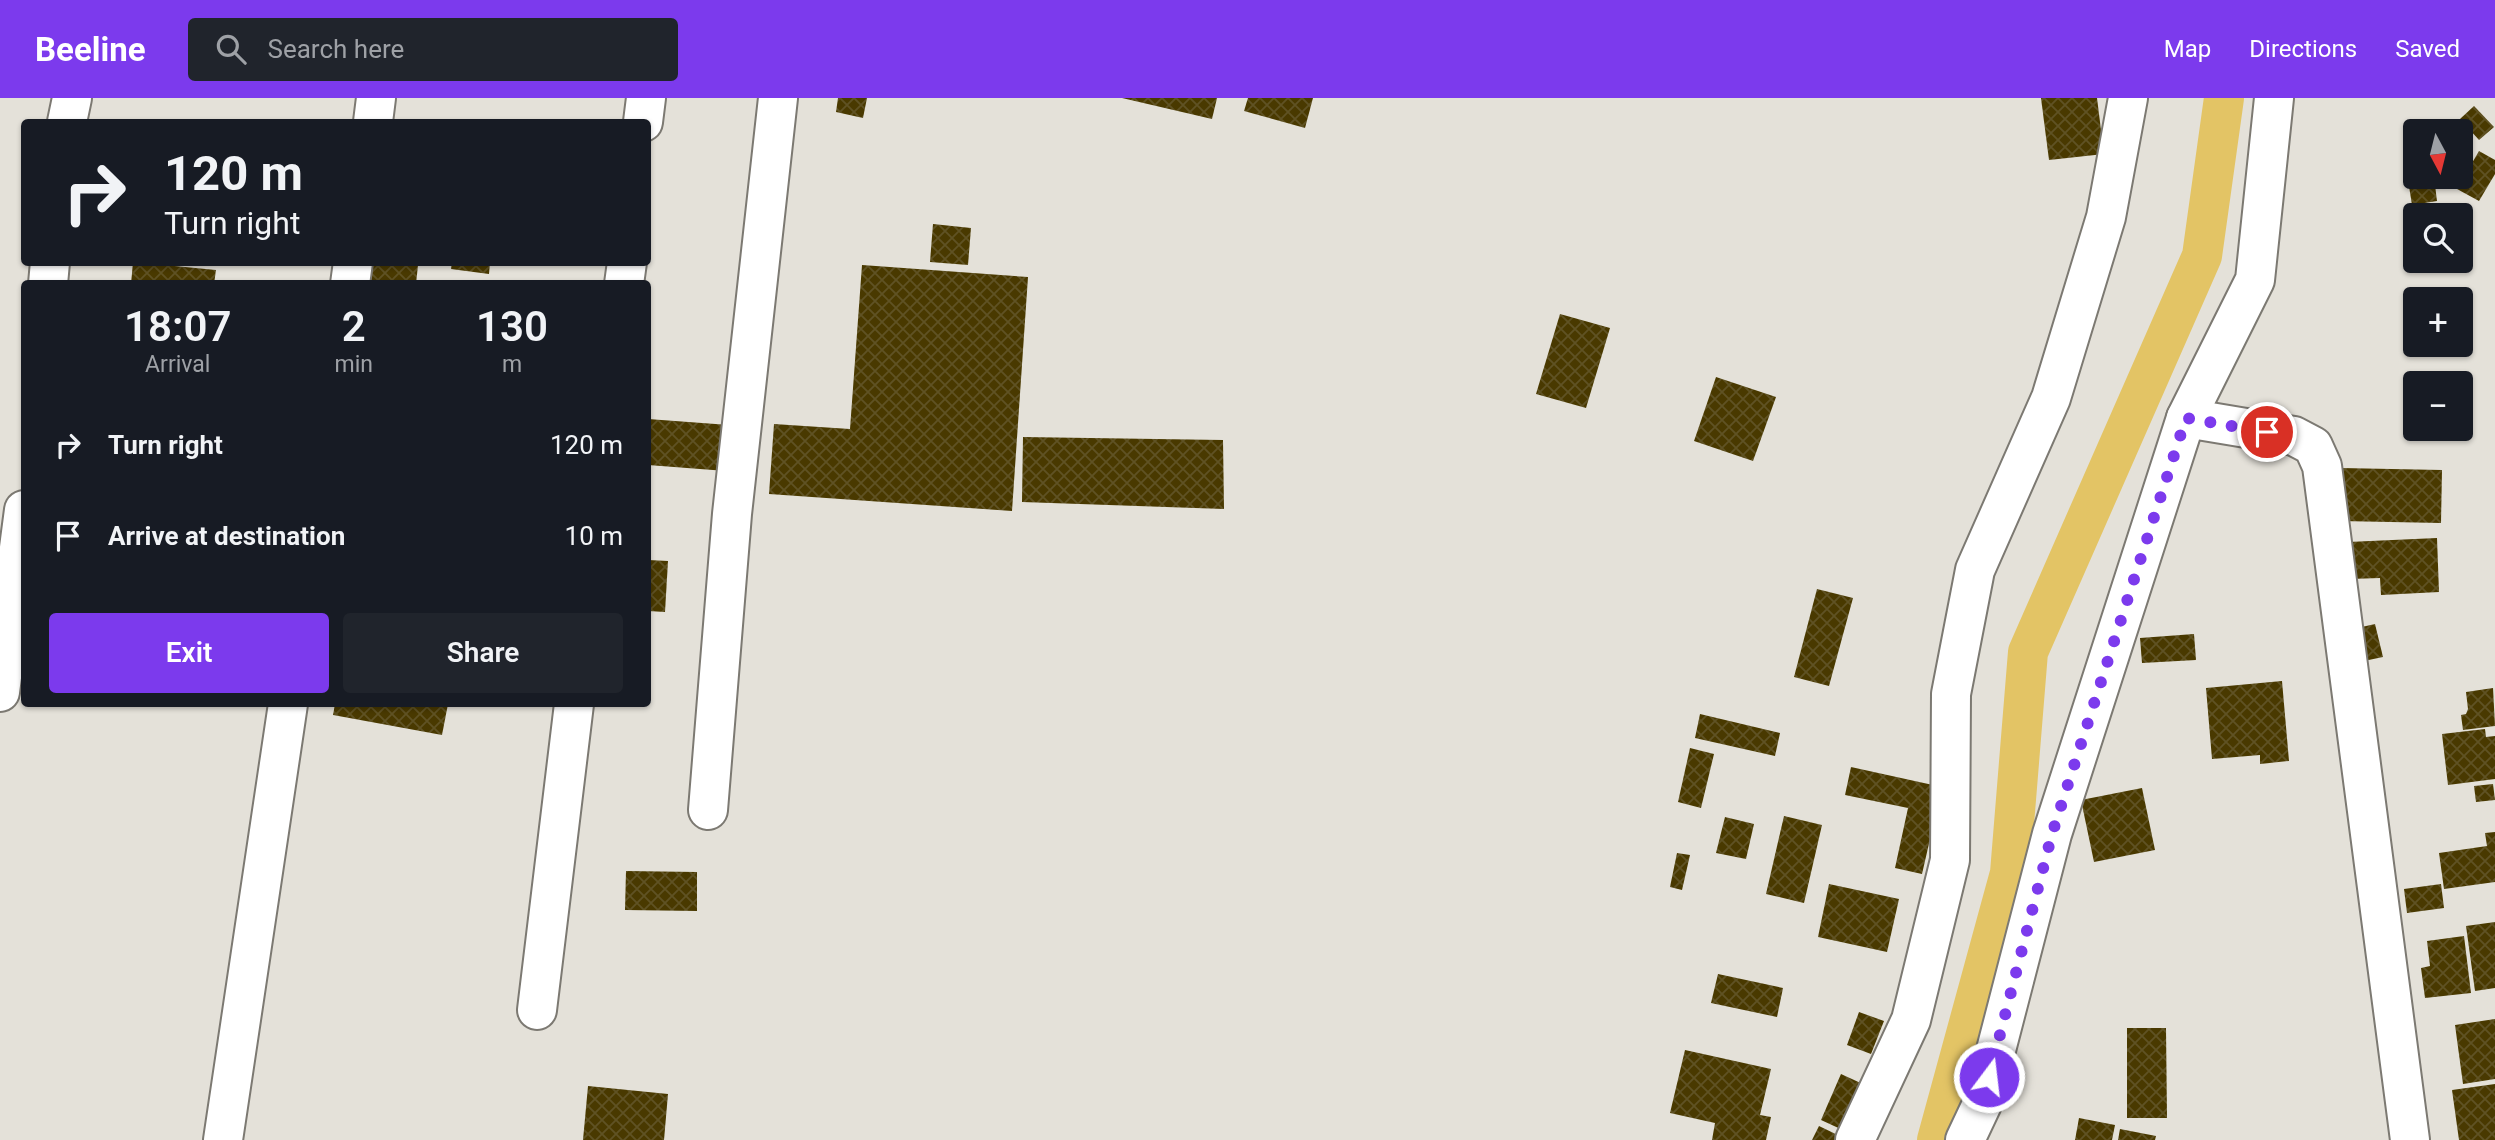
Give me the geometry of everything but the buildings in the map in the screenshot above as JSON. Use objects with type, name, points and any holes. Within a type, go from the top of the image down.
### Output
[{"type":"street","points":[[68,119],[72,98]]},
{"type":"street","points":[[373,119],[376,98]]},
{"type":"street","points":[[643,119],[646,98]]},
{"type":"street","points":[[708,810],[732,514],[778,98]]},
{"type":"street","points":[[1854,1140],[1911,1020],[1950,860],[1951,694],[1975,570],[2050,398],[2106,217],[2128,98]]},
{"type":"street","points":[[1965,1140],[1982,1104],[2052,834],[2186,418],[2255,280],[2274,98]]},
{"type":"street","points":[[2186,418],[2294,436],[2313,446],[2322,466],[2410,1140]]},
{"type":"street","points":[[0,692],[21,533]]},
{"type":"street","points":[[223,1140],[288,707]]},
{"type":"street","points":[[537,1010],[574,707]]},
{"type":"waterway","points":[[1937,1140],[2010,873],[2028,652],[2202,256],[2224,98]]},
{"type":"route","points":[[1989,1077],[2052,834],[2186,418],[2267,432]]}]
